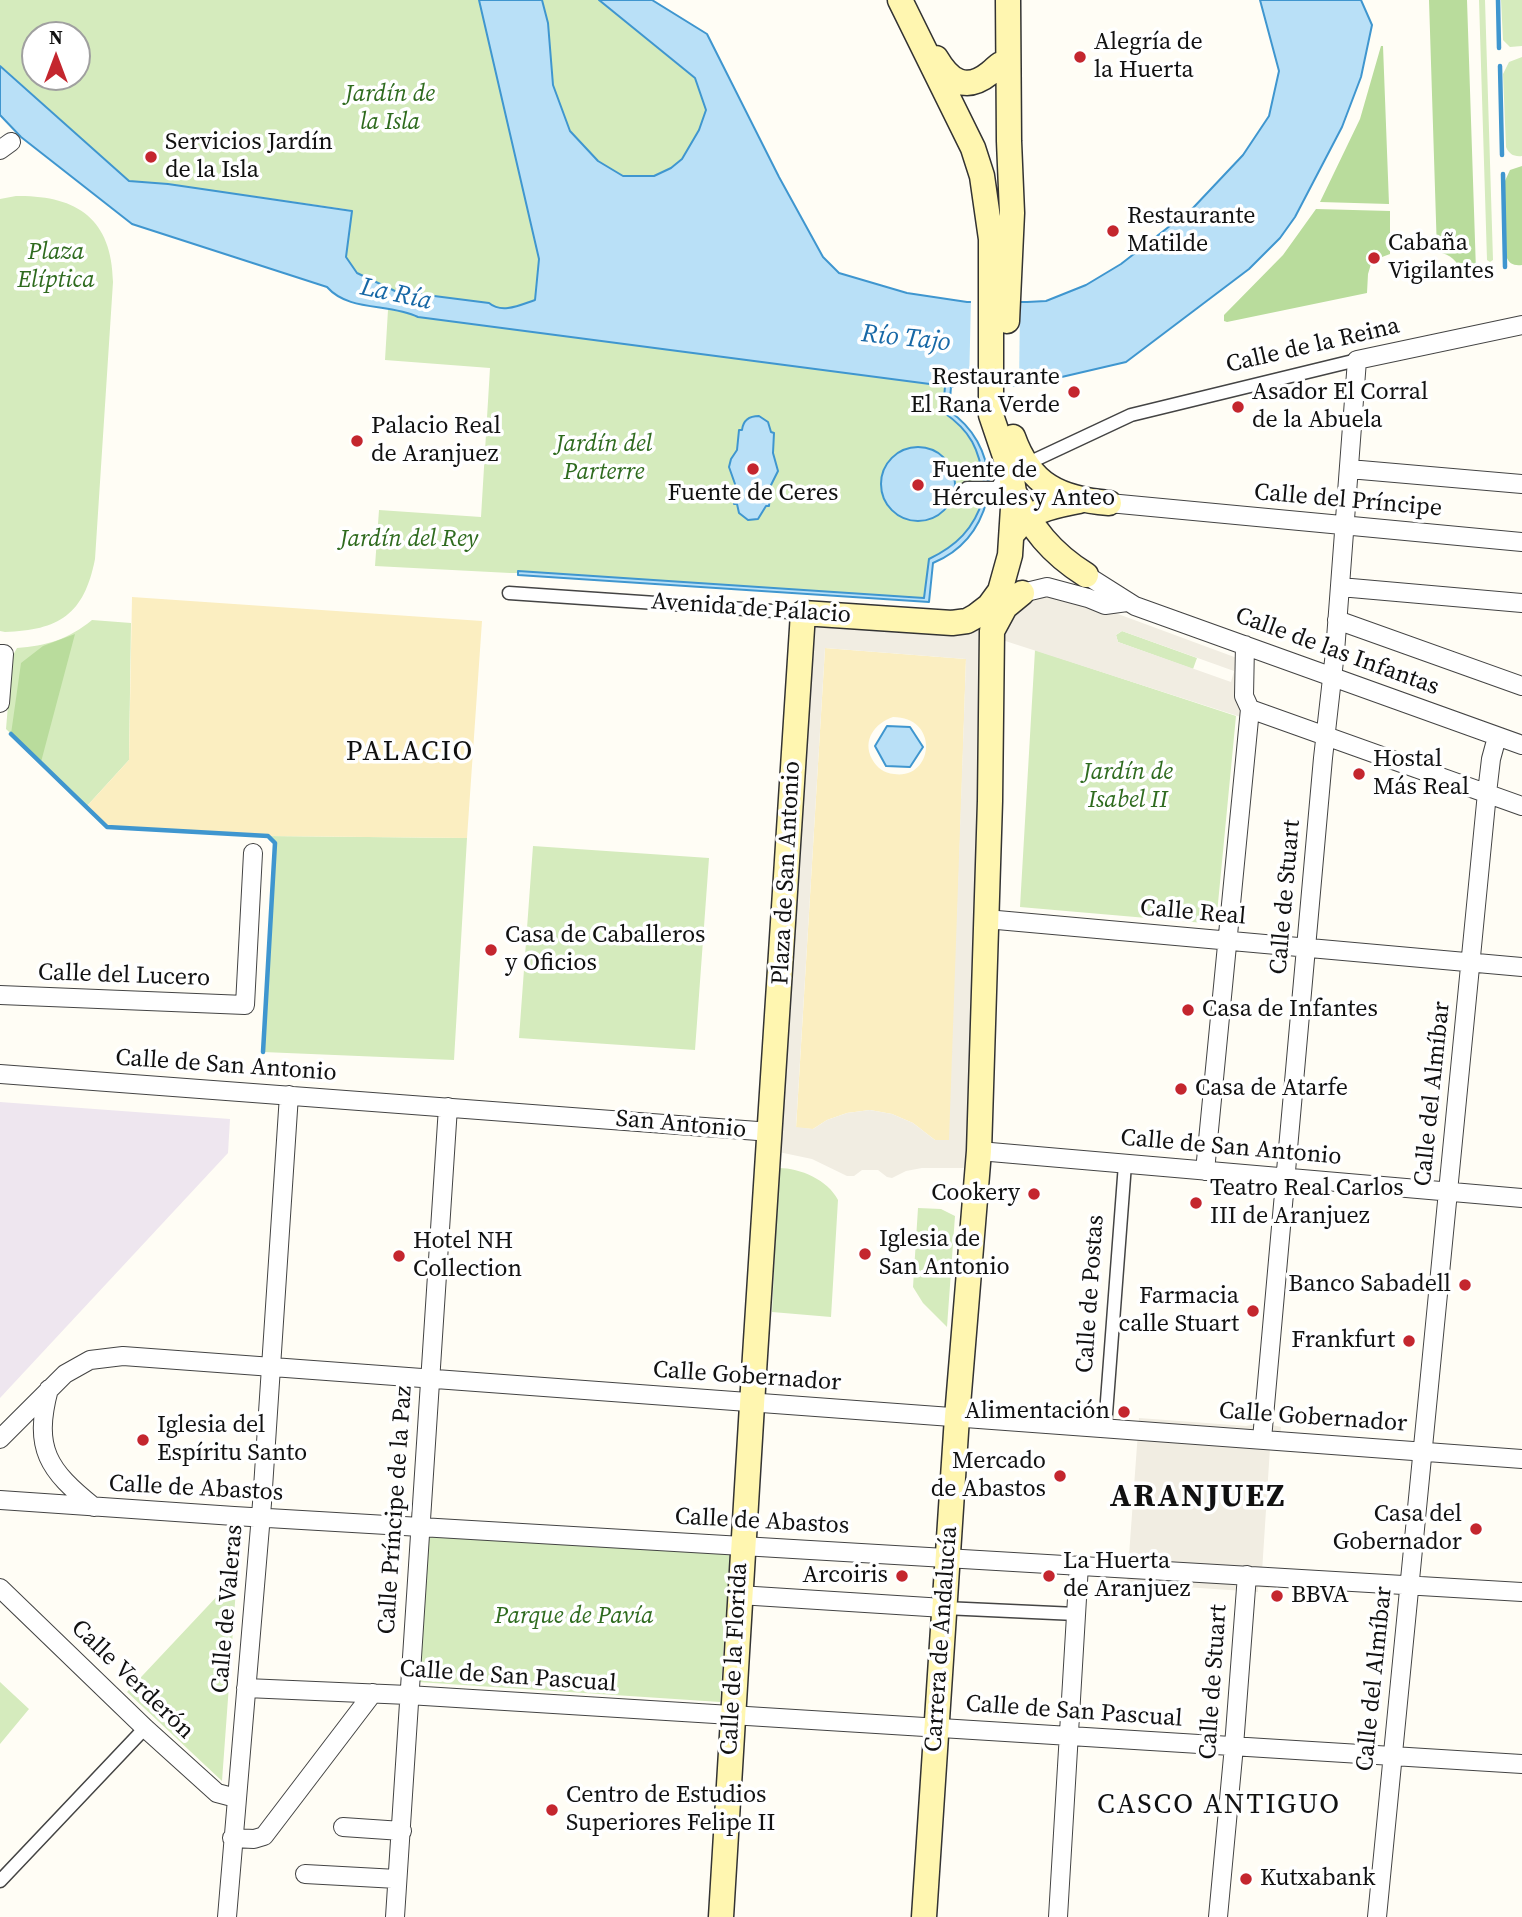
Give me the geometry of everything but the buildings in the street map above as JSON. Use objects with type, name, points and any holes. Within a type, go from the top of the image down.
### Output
[{"type":"main road","points":[[900,0],[973,148],[1001,239]]},
{"type":"main road","points":[[978,1151],[993,617],[1019,527],[993,424],[998,385],[1001,239],[1011,185],[1009,0]]},
{"type":"main road","points":[[924,50],[933,53],[949,77],[957,81],[981,79],[1000,62],[1008,61]]},
{"type":"main road","points":[[998,385],[1025,465],[1048,486],[1079,500]]},
{"type":"main road","points":[[1019,527],[1052,506],[1079,500],[1109,503]]},
{"type":"main road","points":[[1019,527],[1039,536],[1086,575]]},
{"type":"main road","name":"Avenida de Palacio","points":[[803,613],[967,621],[993,617],[1022,593]]},
{"type":"main road","name":"Plaza de San Antonio","points":[[771,1132],[803,613]]},
{"type":"main road","name":"San Antonio","points":[[750,1401],[771,1132]]},
{"type":"main road","name":"Carrera de Andalucía","points":[[924,1917],[957,1417],[978,1151]]},
{"type":"main road","name":"Calle de la Florida","points":[[721,1917],[750,1401]]},
{"type":"street","name":"Calle de la Reina","points":[[1037,459],[1131,415],[1357,359],[1522,325]]},
{"type":"street","name":"Calle de Stuart","points":[[1262,1439],[1340,587],[1357,359]]},
{"type":"street","name":"Calle del Príncipe","points":[[1349,469],[1522,484]]},
{"type":"street","points":[[967,488],[997,488],[1009,481]]},
{"type":"street","name":"Calle del Príncipe","points":[[1109,503],[1522,542]]},
{"type":"street","points":[[1086,575],[1131,604]]},
{"type":"street","points":[[1022,593],[1047,587],[1105,605],[1131,604]]},
{"type":"street","points":[[1340,587],[1522,603]]},
{"type":"street","name":"Avenida de Palacio","points":[[509,593],[803,613]]},
{"type":"street","name":"Calle de las Infantas","points":[[1131,604],[1522,745]]},
{"type":"street","name":"Calle de las Infantas","points":[[1337,620],[1522,686]]},
{"type":"street","points":[[1205,1171],[1225,940],[1250,709],[1244,696],[1245,645]]},
{"type":"street","points":[[0,703],[2,654]]},
{"type":"street","points":[[1250,709],[1522,806]]},
{"type":"street","name":"Calle del Almíbar","points":[[1377,1917],[1487,793],[1497,737]]},
{"type":"street","name":"Calle del Lucero","points":[[0,995],[245,1005],[253,853]]},
{"type":"street","name":"Calle Real","points":[[986,919],[1522,967]]},
{"type":"street","name":"Calle de San Antonio","points":[[0,1074],[448,1107]]},
{"type":"street","name":"Calle de Valeras","points":[[227,1917],[272,1366],[289,1095]]},
{"type":"street","name":"San Antonio","points":[[448,1107],[771,1132]]},
{"type":"street","name":"Calle Príncipe de la Paz","points":[[395,1917],[448,1107]]},
{"type":"street","name":"Calle de San Antonio","points":[[978,1151],[1522,1198]]},
{"type":"street","name":"Calle de Postas","points":[[1105,1427],[1125,1164]]},
{"type":"street","name":"Calle Gobernador","points":[[0,1438],[50,1385],[76,1366],[104,1356],[123,1356],[1522,1459]]},
{"type":"street","points":[[50,1385],[43,1423],[46,1451],[60,1477],[94,1507]]},
{"type":"street","name":"Calle de Abastos","points":[[0,1500],[1522,1592]]},
{"type":"street","points":[[1058,1917],[1079,1565]]},
{"type":"street","name":"Calle de Stuart","points":[[1218,1917],[1247,1575]]},
{"type":"street","name":"Calle Verderón","points":[[0,1588],[145,1728],[217,1793],[236,1798]]},
{"type":"street","points":[[739,1595],[1076,1614]]},
{"type":"street","name":"Calle de San Pascual","points":[[246,1688],[408,1695],[1522,1764]]},
{"type":"street","points":[[232,1838],[254,1839],[264,1836],[373,1693]]},
{"type":"street","points":[[0,1881],[145,1728]]},
{"type":"street","points":[[342,1827],[402,1831]]},
{"type":"street","points":[[304,1874],[397,1879]]},
{"type":"shaded area","points":[[1064,594],[1237,658],[1244,718],[996,638],[1024,598]],"holes":[[[1122,631],[1234,671],[1231,682],[1118,642],[1116,635]]]},
{"type":"shaded area","points":[[811,618],[980,629],[984,632],[970,1168],[922,1168],[906,1171],[892,1178],[878,1170],[862,1170],[854,1176],[847,1176],[812,1159],[774,1151]],"holes":[[[825,648],[966,659],[949,1140],[935,1140],[913,1123],[892,1114],[870,1110],[847,1113],[827,1120],[813,1129],[796,1127]]]},
{"type":"shaded area","points":[[0,1102],[230,1119],[228,1153],[0,1398]]},
{"type":"shaded area","points":[[1139,1418],[1246,1426],[1263,1423],[1281,1427],[1280,1440],[1270,1448],[1262,1572],[1269,1577],[1269,1588],[1258,1587],[1258,1592],[1127,1583]]},
{"type":"green space","name":"Jardín de la Isla","points":[[0,0],[479,0],[539,259],[535,301],[511,308],[500,308],[489,303],[395,291],[357,273],[346,257],[352,210],[129,181],[29,91],[91,91],[91,21],[21,21],[21,84],[0,65]]},
{"type":"green space","points":[[542,0],[599,0],[695,78],[706,110],[699,130],[682,159],[672,168],[654,176],[623,176],[598,161],[570,131],[553,85],[548,23]]},
{"type":"green space","points":[[1429,0],[1467,0],[1476,271],[1461,274],[1453,259],[1437,252]]},
{"type":"green space","points":[[1479,0],[1485,0],[1493,260],[1490,262],[1487,260]]},
{"type":"green space","points":[[1501,0],[1522,0],[1522,46],[1510,47],[1503,40]]},
{"type":"green space","points":[[1381,46],[1389,204],[1320,202],[1360,119]]},
{"type":"green space","points":[[1522,57],[1522,156],[1519,156],[1509,152],[1506,147],[1503,74],[1509,62]]},
{"type":"green space","points":[[1522,166],[1522,265],[1517,265],[1510,263],[1506,256],[1504,183],[1510,170]]},
{"type":"green space","name":"Plaza Elíptica","points":[[16,196],[56,200],[87,215],[98,226],[106,241],[113,282],[95,559],[90,578],[84,594],[66,616],[40,628],[5,632],[0,631],[0,199]]},
{"type":"green space","points":[[1316,209],[1390,211],[1390,254],[1382,257],[1377,250],[1369,253],[1367,259],[1371,264],[1367,293],[1224,321],[1224,315],[1283,255]]},
{"type":"green space","name":"Jardín del Parterre","points":[[388,310],[406,311],[418,317],[945,386],[943,412],[970,440],[979,457],[984,493],[980,511],[971,528],[957,543],[929,559],[925,598],[519,571],[510,573],[375,566],[379,510],[481,517],[490,368],[385,360]]},
{"type":"green space","points":[[92,620],[131,623],[129,760],[87,806],[6,729],[12,657],[17,648],[57,640]]},
{"type":"green space","points":[[1122,631],[1197,658],[1193,669],[1118,642],[1116,635]]},
{"type":"green space","points":[[75,634],[41,762],[11,734],[21,663],[43,646]]},
{"type":"green space","name":"Jardín de Isabel II","points":[[1035,650],[1236,716],[1216,924],[1020,907]]},
{"type":"green space","points":[[268,836],[467,838],[454,1060],[263,1052],[275,851],[275,843]]},
{"type":"green space","points":[[533,846],[709,858],[695,1050],[519,1038]]},
{"type":"green space","points":[[779,1168],[813,1176],[828,1187],[838,1200],[831,1317],[772,1312]]},
{"type":"green space","points":[[918,1208],[941,1209],[955,1216],[947,1327],[923,1303],[913,1287]]},
{"type":"green space","name":"Parque de Pavía","points":[[428,1532],[730,1552],[720,1702],[418,1682]]},
{"type":"green space","points":[[237,1575],[222,1781],[127,1692]]},
{"type":"green space","points":[[0,1682],[29,1709],[0,1744]]},
{"type":"sand","points":[[132,597],[482,621],[467,838],[268,836],[107,827],[87,806],[129,760]]},
{"type":"sand","points":[[825,648],[966,659],[950,1141],[935,1140],[913,1123],[892,1114],[870,1110],[847,1113],[827,1120],[813,1129],[796,1128]],"holes":[[[893,717],[908,720],[919,727],[925,737],[924,759],[917,768],[907,773],[894,774],[884,771],[874,762],[869,752],[872,733],[881,723]]]},
{"type":"water","points":[[479,0],[542,0],[548,23],[553,85],[570,131],[598,161],[623,176],[654,176],[671,168],[682,159],[699,130],[706,110],[695,78],[599,0],[652,0],[707,34],[779,177],[823,257],[839,273],[907,293],[967,302],[1046,301],[1086,285],[1121,264],[1193,208],[1243,155],[1269,116],[1279,71],[1260,0],[1361,0],[1372,25],[1361,77],[1342,127],[1295,217],[1280,238],[1249,269],[1126,362],[1023,386],[963,383],[951,387],[949,411],[958,417],[977,441],[985,460],[989,482],[984,482],[976,450],[967,434],[943,412],[945,386],[418,317],[358,304],[336,295],[327,287],[132,224],[21,137],[0,115],[0,66],[21,85],[21,91],[28,91],[129,181],[168,184],[352,211],[346,257],[357,273],[395,291],[489,303],[500,308],[511,307],[535,300],[539,259]]},
{"type":"water","name":"Fuente de Ceres","points":[[759,416],[768,422],[771,432],[774,433],[773,453],[778,471],[771,485],[769,506],[766,506],[758,519],[748,520],[739,513],[737,504],[734,504],[735,484],[729,467],[737,450],[739,430],[742,430],[747,420]]},
{"type":"water","name":"Fuente de Hércules y Anteo","points":[[918,447],[939,453],[949,463],[955,484],[949,505],[939,515],[918,521],[897,515],[887,505],[881,484],[887,463],[897,453]]},
{"type":"water","points":[[983,499],[987,500],[984,511],[968,538],[953,552],[933,563],[929,602],[518,575],[518,571],[924,598],[929,559],[963,535],[975,519]]},
{"type":"water","points":[[887,726],[910,727],[923,747],[910,767],[886,766],[875,746]]},
{"type":"pier","points":[[971,299],[1020,300],[1019,386],[969,385]]},
{"type":"waterway","points":[[1498,0],[1499,48]]},
{"type":"waterway","points":[[1500,66],[1502,155]]},
{"type":"waterway","points":[[1503,174],[1505,267]]},
{"type":"waterway","points":[[11,734],[107,827],[268,836],[275,843],[263,1052]]},
{"type":"place","name":"Alegría de la Huerta","points":[[1080,57]]},
{"type":"place","name":"Servicios Jardín de la Isla","points":[[151,157]]},
{"type":"place","name":"Restaurante Matilde","points":[[1113,231]]},
{"type":"place","name":"Cabaña Vigilantes","points":[[1374,258]]},
{"type":"place","name":"Restaurante El Rana Verde","points":[[1074,392]]},
{"type":"place","name":"Asador El Corral de la Abuela","points":[[1238,407]]},
{"type":"place","name":"Palacio Real de Aranjuez","points":[[357,441]]},
{"type":"place","name":"Fuente de Ceres","points":[[753,469]]},
{"type":"place","name":"Fuente de Hércules y Anteo","points":[[918,485]]},
{"type":"place","name":"Hostal Más Real","points":[[1359,774]]},
{"type":"place","name":"Casa de Caballeros y Oficios","points":[[491,950]]},
{"type":"place","name":"Casa de Infantes","points":[[1188,1010]]},
{"type":"place","name":"Casa de Atarfe","points":[[1181,1089]]},
{"type":"place","name":"Cookery","points":[[1034,1194]]},
{"type":"place","name":"Teatro Real Carlos III de Aranjuez","points":[[1196,1203]]},
{"type":"place","name":"Iglesia de San Antonio","points":[[865,1254]]},
{"type":"place","name":"Hotel NH Collection","points":[[399,1256]]},
{"type":"place","name":"Banco Sabadell","points":[[1465,1285]]},
{"type":"place","name":"Farmacia calle Stuart","points":[[1253,1311]]},
{"type":"place","name":"Frankfurt","points":[[1409,1341]]},
{"type":"place","name":"Alimentación","points":[[1124,1412]]},
{"type":"place","name":"Iglesia del Espíritu Santo","points":[[143,1440]]},
{"type":"place","name":"Mercado de Abastos","points":[[1060,1476]]},
{"type":"place","name":"Casa del Gobernador","points":[[1476,1529]]},
{"type":"place","name":"Arcoiris","points":[[902,1576]]},
{"type":"place","name":"La Huerta de Aranjuez","points":[[1049,1576]]},
{"type":"place","name":"BBVA","points":[[1277,1596]]},
{"type":"place","name":"Centro de Estudios Superiores Felipe II","points":[[552,1810]]},
{"type":"place","name":"Kutxabank","points":[[1246,1879]]},
{"type":"district","name":"PALACIO","points":[[410,753]]},
{"type":"district","name":"ARANJUEZ","points":[[1198,1498]]},
{"type":"district","name":"CASCO ANTIGUO","points":[[1219,1806]]},
{"type":"water label","name":"La Ría","points":[[396,295]]},
{"type":"water label","name":"Río Tajo","points":[[906,339]]},
{"type":"park label","name":"Jardín del Rey","points":[[409,540]]}]
